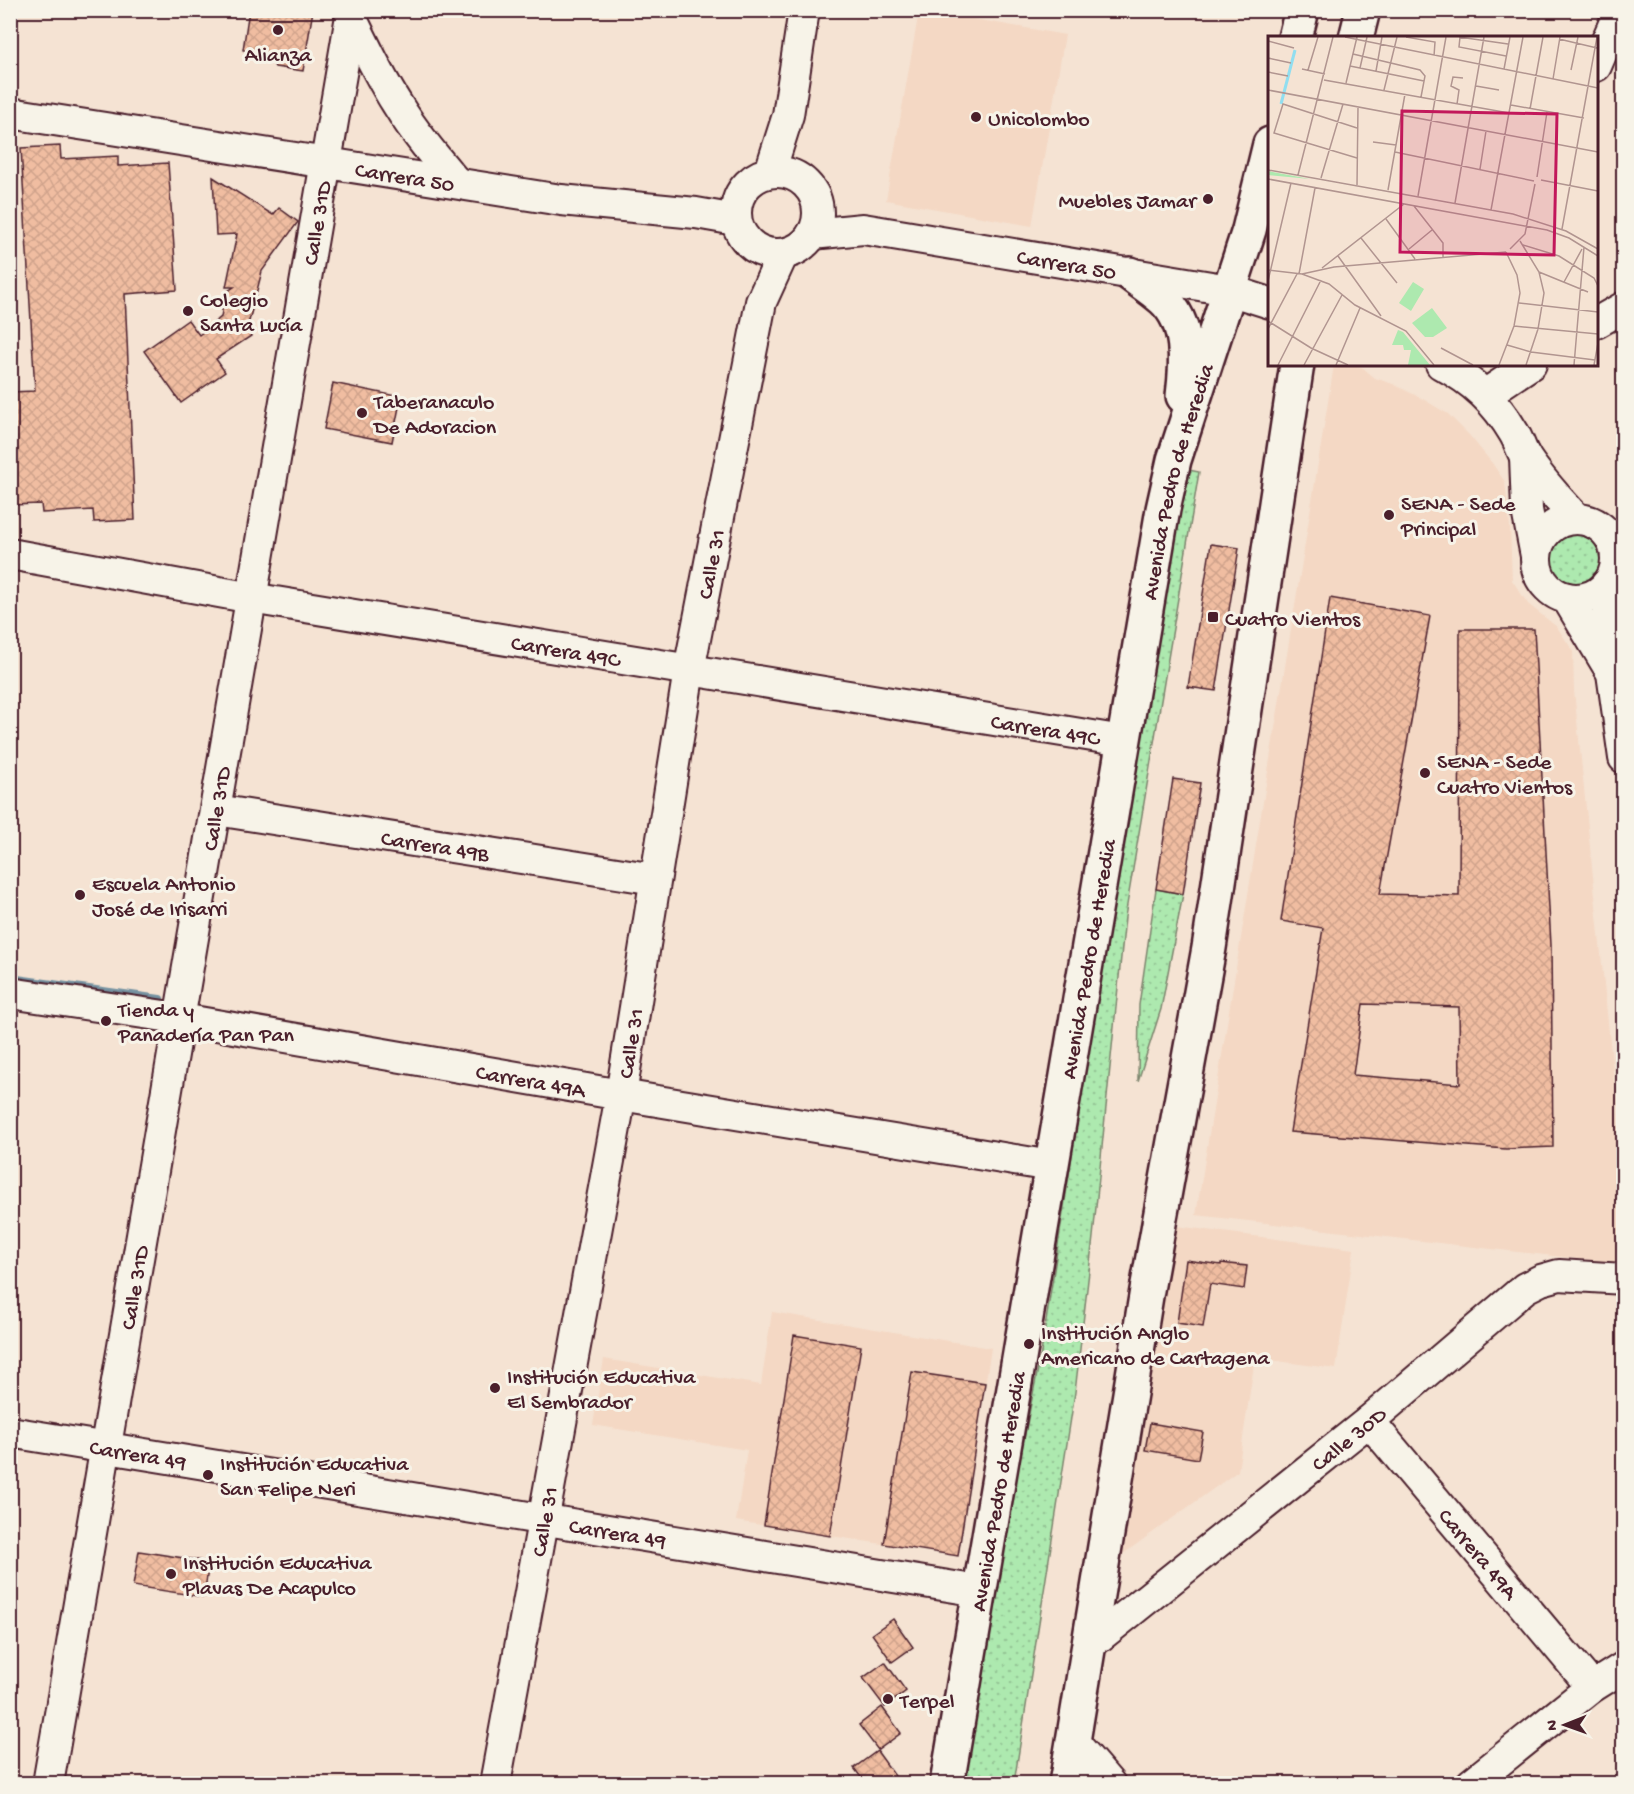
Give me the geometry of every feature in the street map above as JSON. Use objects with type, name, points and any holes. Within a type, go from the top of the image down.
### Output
[{"type":"highway","points":[[1296,36],[1302,10]]},
{"type":"highway","points":[[1356,36],[1363,10]]},
{"type":"highway","name":"Avenida Pedro de Heredia","points":[[946,1784],[1163,509],[1174,460],[1256,206],[1268,149]]},
{"type":"highway","points":[[1130,274],[1165,300],[1174,312],[1185,340],[1186,363],[1174,460]]},
{"type":"highway","points":[[1066,1784],[1147,1290],[1209,948],[1297,366]]},
{"type":"street","points":[[770,172],[788,116],[804,10]]},
{"type":"street","points":[[1598,61],[1620,10]]},
{"type":"street","points":[[351,14],[372,61],[397,104],[456,182]]},
{"type":"street","name":"Calle 31D","points":[[48,1784],[351,14]]},
{"type":"street","name":"Carrera 50","points":[[10,113],[561,200],[696,213],[737,209]]},
{"type":"street","points":[[788,116],[807,186],[817,202],[818,213],[812,234],[800,248],[771,252],[743,238],[737,209],[752,181],[770,172],[787,173],[807,186]]},
{"type":"street","name":"Carrera 50","points":[[807,186],[863,229]]},
{"type":"street","name":"Carrera 50","points":[[812,234],[863,229],[1229,291],[1268,303]]},
{"type":"street","name":"Calle 31","points":[[495,1784],[621,1095],[689,670],[771,252]]},
{"type":"street","points":[[1598,322],[1623,307]]},
{"type":"street","points":[[1445,366],[1486,394],[1501,412],[1525,456],[1553,495],[1584,520],[1601,528],[1609,536],[1620,555],[1606,585],[1589,597],[1567,598],[1557,594],[1541,578],[1537,568],[1527,510],[1525,456]]},
{"type":"street","points":[[1486,394],[1528,366]]},
{"type":"street","points":[[1536,556],[1539,544],[1551,527],[1561,521],[1623,518]]},
{"type":"street","name":"Carrera 49C","points":[[10,554],[252,598],[1123,741]]},
{"type":"street","points":[[1606,585],[1612,673],[1623,758]]},
{"type":"street","points":[[1567,598],[1612,673]]},
{"type":"street","name":"Carrera 49B","points":[[216,810],[655,879]]},
{"type":"street","name":"Carrera 49A","points":[[10,993],[180,1018],[621,1095],[1051,1166]]},
{"type":"street","name":"Calle 30D","points":[[1088,1646],[1368,1421],[1525,1288],[1559,1275],[1623,1279]]},
{"type":"street","name":"Carrera 49A","points":[[1368,1421],[1592,1687]]},
{"type":"street","name":"Carrera 49","points":[[10,1432],[979,1591]]},
{"type":"street","points":[[1471,1784],[1592,1687],[1623,1667]]},
{"type":"street","points":[[1073,1741],[1110,1784]]},
{"type":"shaded area","name":"Unicolombo","points":[[919,11],[1065,35],[1032,226],[886,200]]},
{"type":"shaded area","name":"SENA - Sede Cuatro Vientos","points":[[1334,366],[1358,366],[1375,378],[1393,384],[1448,414],[1492,463],[1505,482],[1512,580],[1528,604],[1557,627],[1573,651],[1574,691],[1623,1169],[1623,1264],[1196,1215]]},
{"type":"shaded area","points":[[1176,1226],[1354,1249],[1336,1369],[1255,1358],[1238,1471],[1123,1554]]},
{"type":"shaded area","points":[[772,1312],[991,1348],[958,1556],[736,1521],[747,1450],[593,1425],[604,1359],[761,1385]]},
{"type":"green space","points":[[1184,469],[1199,472],[1125,917],[1075,1392],[1014,1783],[962,1784],[988,1621],[1041,1353]]},
{"type":"green space","points":[[1574,531],[1590,536],[1598,544],[1603,560],[1598,576],[1590,584],[1574,589],[1558,584],[1550,576],[1545,560],[1550,544],[1558,536]]},
{"type":"green space","points":[[1156,889],[1183,894],[1161,1009],[1138,1081],[1139,1005]]},
{"type":"building","name":"Alianza","points":[[249,10],[313,10],[303,71],[275,67],[268,54],[243,50]]},
{"type":"building","points":[[60,146],[61,159],[118,156],[118,166],[168,163],[177,290],[125,294],[135,520],[94,522],[93,510],[42,513],[41,504],[10,505],[10,392],[35,391],[21,148]]},
{"type":"building","points":[[213,177],[273,215],[279,208],[298,222],[262,271],[247,329],[251,336],[216,359],[225,372],[181,403],[144,351],[188,320],[199,335],[221,317],[225,293],[234,287],[226,287],[237,234],[216,235]]},
{"type":"building","name":"Taberanaculo De Adoracion","points":[[333,383],[401,397],[392,442],[324,429]]},
{"type":"building","name":"Cuatro Vientos","points":[[1211,544],[1239,548],[1216,691],[1188,687]]},
{"type":"building","points":[[1330,598],[1430,616],[1380,894],[1459,896],[1460,629],[1534,629],[1551,945],[1553,1147],[1506,1149],[1290,1132],[1323,928],[1281,921]],"holes":[[[1363,1004],[1459,1007],[1460,1084],[1353,1075]]]},
{"type":"building","points":[[1173,779],[1200,783],[1183,894],[1156,889]]},
{"type":"building","points":[[1186,1260],[1247,1266],[1244,1289],[1210,1284],[1203,1327],[1177,1323]]},
{"type":"building","points":[[794,1335],[861,1346],[830,1536],[764,1525]]},
{"type":"building","points":[[912,1372],[985,1383],[958,1556],[884,1544]]},
{"type":"building","points":[[1150,1423],[1203,1432],[1198,1459],[1145,1450]]},
{"type":"building","name":"Institución Educativa Plavas De Acapulco","points":[[139,1551],[209,1562],[204,1597],[133,1586]]},
{"type":"building","points":[[893,1619],[913,1647],[892,1662],[872,1634]]},
{"type":"building","points":[[885,1662],[906,1691],[885,1707],[863,1678]]},
{"type":"building","points":[[882,1707],[901,1733],[878,1750],[859,1725]]},
{"type":"building","points":[[877,1751],[895,1776],[884,1784],[866,1784],[854,1768]]},
{"type":"waterway","points":[[10,978],[160,999]]},
{"type":"place","name":"Alianza","points":[[278,30]]},
{"type":"place","name":"Unicolombo","points":[[976,117]]},
{"type":"place","name":"Muebles Jamar","points":[[1208,199]]},
{"type":"place","name":"Colegio Santa Lucía","points":[[188,311]]},
{"type":"place","name":"Taberanaculo De Adoracion","points":[[362,413]]},
{"type":"place","name":"SENA - Sede Principal","points":[[1389,515]]},
{"type":"place","name":"Cuatro Vientos","points":[[1213,617]]},
{"type":"place","name":"SENA - Sede Cuatro Vientos","points":[[1425,773]]},
{"type":"place","name":"Escuela Antonio José de Irisarri","points":[[80,895]]},
{"type":"place","name":"Tienda y Panadería Pan Pan","points":[[106,1021]]},
{"type":"place","name":"Institución Anglo Americano de Cartagena","points":[[1029,1344]]},
{"type":"place","name":"Institución Educativa El Sembrador","points":[[495,1388]]},
{"type":"place","name":"Institución Educativa San Felipe Neri","points":[[208,1475]]},
{"type":"place","name":"Institución Educativa Plavas De Acapulco","points":[[171,1574]]},
{"type":"place","name":"Terpel","points":[[888,1699]]}]
